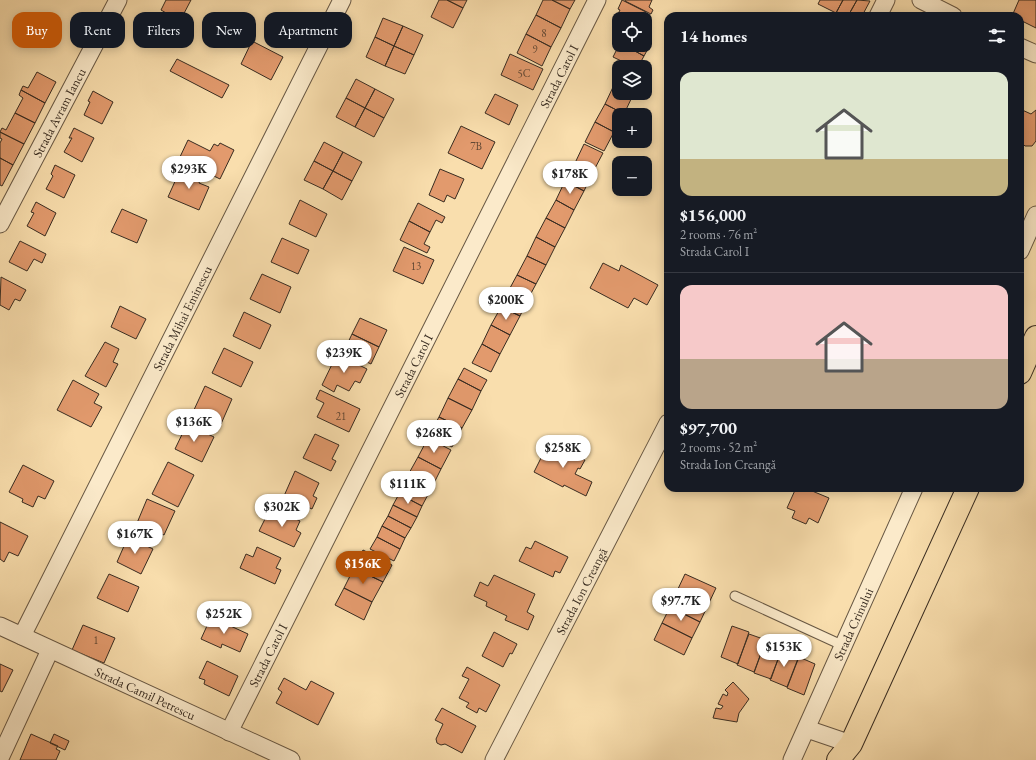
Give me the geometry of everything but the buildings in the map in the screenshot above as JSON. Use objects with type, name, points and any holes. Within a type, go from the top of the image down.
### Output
[{"type":"highway","points":[[1024,364],[1036,337]]},
{"type":"highway","points":[[847,755],[966,492]]},
{"type":"street","name":"Strada Avram Iancu","points":[[0,224],[118,0]]},
{"type":"street","name":"Strada Mihai Eminescu","points":[[22,636],[342,0]]},
{"type":"street","name":"Strada Carol I","points":[[229,732],[597,0]]},
{"type":"street","points":[[880,12],[886,0]]},
{"type":"street","points":[[921,0],[945,12]]},
{"type":"street","points":[[1024,49],[1036,54]]},
{"type":"street","points":[[1024,242],[1036,215]]},
{"type":"street","name":"Strada Ion Creangă","points":[[494,760],[664,431]]},
{"type":"street","name":"Strada Crinului","points":[[792,760],[912,492]]},
{"type":"street","name":"Strada Camil Petrescu","points":[[0,626],[291,760]]},
{"type":"street","points":[[0,758],[50,650]]},
{"type":"street","points":[[807,729],[847,755]]},
{"type":"lane","points":[[735,596],[844,646]]}]
